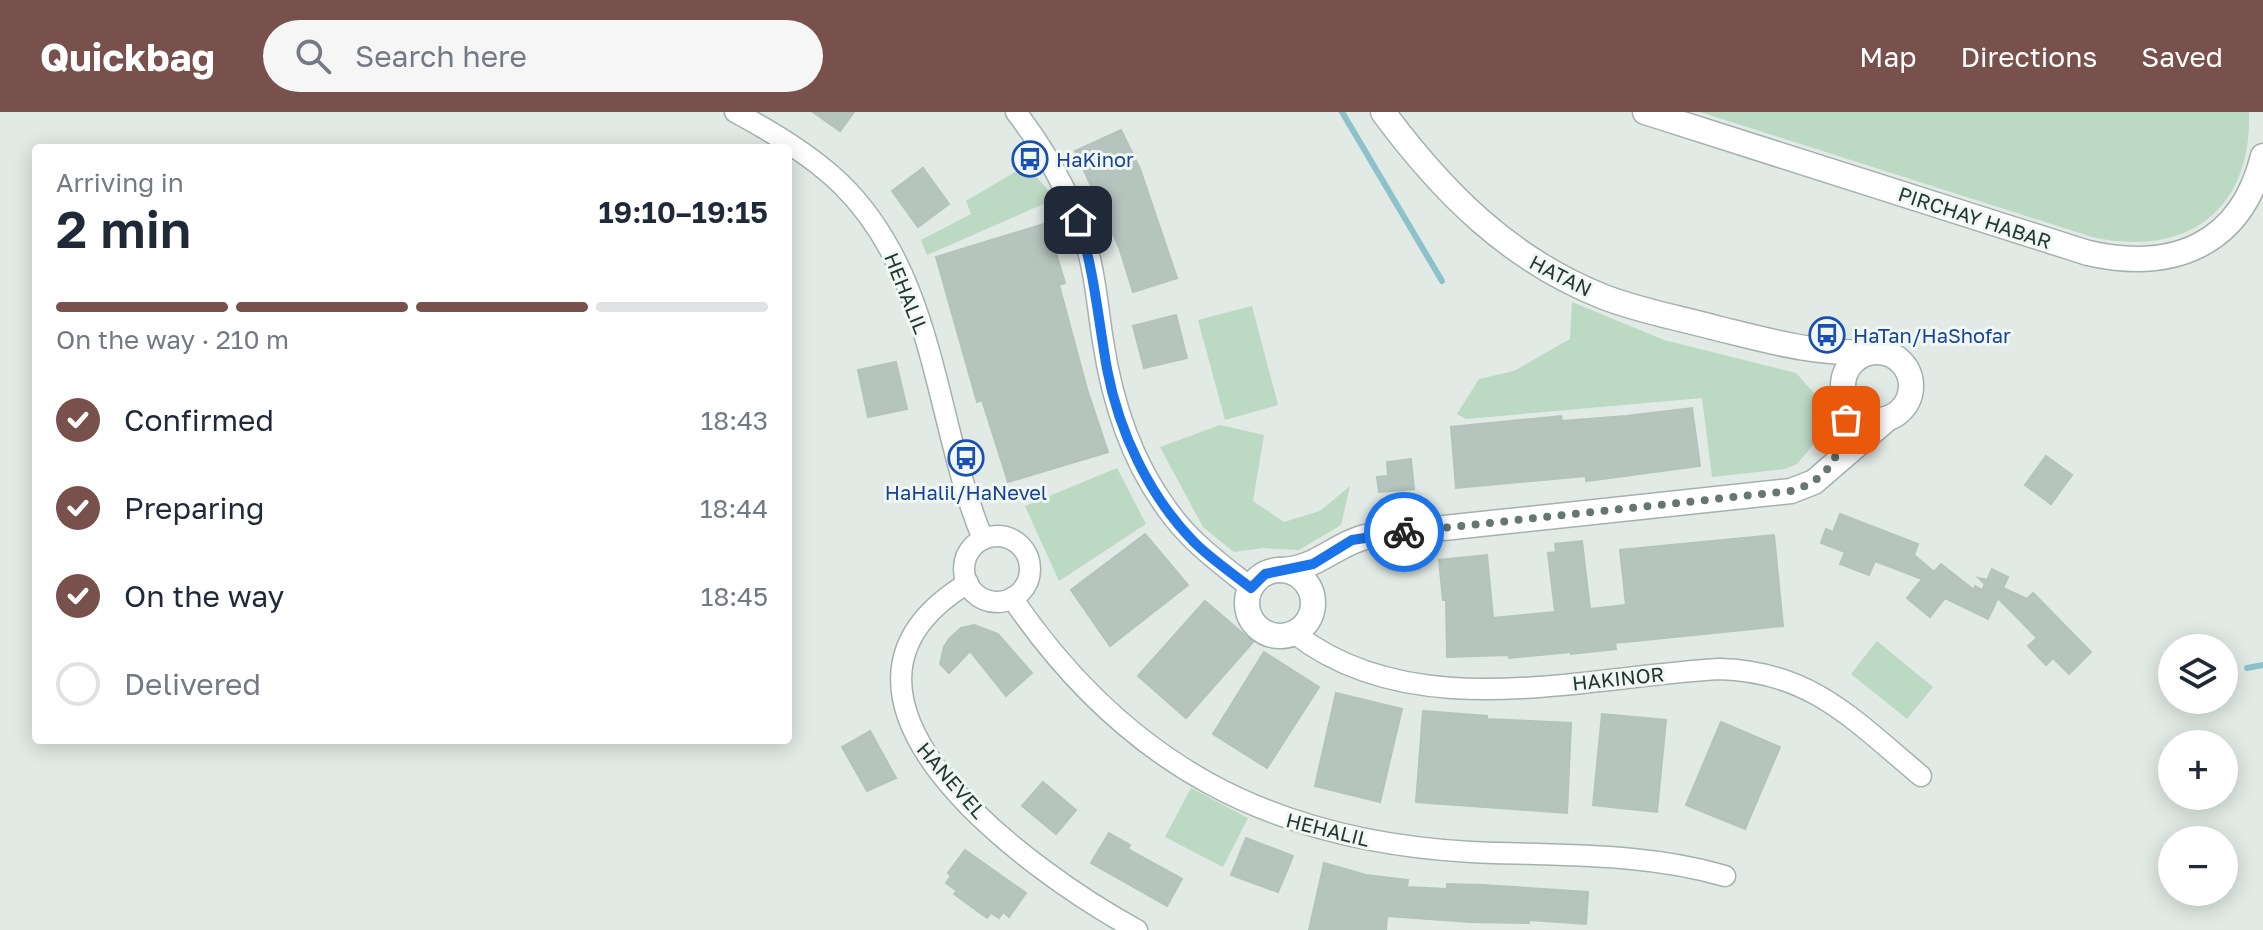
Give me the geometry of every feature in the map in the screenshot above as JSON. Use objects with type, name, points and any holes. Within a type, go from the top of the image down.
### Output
[{"type":"street","name":"HEHALIL","points":[[735,112],[787,144]]},
{"type":"street","points":[[1016,112],[1061,180],[1078,220],[1094,276],[1108,373],[1124,428],[1143,471],[1180,527],[1204,551],[1251,588]]},
{"type":"street","name":"HATAN","points":[[1383,112],[1455,199],[1508,246],[1538,266],[1607,299],[1793,347],[1829,353],[1872,352]]},
{"type":"street","name":"PIRCHAY HABAR","points":[[1645,112],[2088,253],[2116,259],[2165,258],[2192,250],[2211,239],[2246,203],[2263,156]]},
{"type":"street","name":"HEHALIL","points":[[792,147],[841,184],[869,216],[891,249],[910,290],[925,334],[965,494],[983,539]]},
{"type":"street","name":"HATAN","points":[[1793,347],[1819,363],[1844,394]]},
{"type":"street","points":[[1352,540],[1331,564],[1312,604],[1309,619],[1294,633],[1274,636],[1256,626],[1247,608],[1251,588],[1261,576],[1313,564],[1352,540],[1375,535],[1777,493],[1804,487],[1830,467],[1887,419],[1901,411],[1911,392],[1910,376],[1905,366],[1893,356],[1872,352],[1850,365],[1843,380],[1844,434],[1830,467]]},
{"type":"street","points":[[1844,394],[1852,410],[1861,416],[1871,420],[1887,419]]},
{"type":"street","points":[[1008,538],[1027,554],[1028,579],[1024,589],[1012,598],[1002,601],[986,599],[977,595],[968,583],[966,558],[974,545],[983,539],[1008,538]]},
{"type":"street","points":[[1280,570],[1295,574],[1303,581],[1309,589],[1312,604]]},
{"type":"street","name":"HANEVEL","points":[[968,583],[935,604],[920,621],[909,641],[900,686],[902,707],[913,734],[934,766],[980,815],[1024,854],[1073,891],[1137,930]]},
{"type":"street","name":"HEHALIL","points":[[1012,598],[1061,663],[1138,737],[1180,769],[1223,793],[1272,814],[1330,832],[1415,847],[1624,857],[1682,865],[1725,876]]},
{"type":"street","name":"HAKINOR","points":[[1294,633],[1326,656],[1362,672],[1400,682],[1441,687],[1485,689],[1719,669],[1782,678],[1824,696],[1921,776]]},
{"type":"green space","points":[[1700,112],[2249,112],[2247,147],[2239,176],[2225,201],[2207,220],[2184,233],[2157,240],[2126,242],[2092,237]]},
{"type":"green space","points":[[1027,165],[1055,199],[927,255],[921,240],[971,214],[966,201]]},
{"type":"green space","points":[[1572,302],[1664,340],[1796,373],[1823,403],[1826,421],[1820,437],[1797,464],[1785,469],[1712,477],[1702,398],[1466,419],[1457,414],[1479,379],[1514,371],[1570,339]]},
{"type":"green space","points":[[1252,306],[1278,405],[1225,420],[1198,320]]},
{"type":"green space","points":[[1220,425],[1264,435],[1253,501],[1284,522],[1320,511],[1350,486],[1341,525],[1299,550],[1263,548],[1234,552],[1203,527],[1160,447]]},
{"type":"green space","points":[[1117,468],[1146,524],[1059,581],[1025,506]]},
{"type":"green space","points":[[1877,641],[1933,687],[1907,719],[1851,674]]},
{"type":"green space","points":[[1191,788],[1248,818],[1223,867],[1165,837]]},
{"type":"building","points":[[813,112],[854,112],[840,131]]},
{"type":"building","points":[[1121,130],[1140,169],[1177,278],[1133,292],[1119,247],[1075,151]]},
{"type":"building","points":[[923,168],[949,204],[918,227],[892,191]]},
{"type":"building","points":[[1047,223],[1065,283],[1059,285],[1087,389],[1108,452],[1008,482],[982,400],[977,402],[936,257]]},
{"type":"building","points":[[1176,315],[1187,358],[1144,368],[1133,326]]},
{"type":"building","points":[[896,362],[907,409],[868,417],[858,370]]},
{"type":"building","points":[[1692,408],[1700,466],[1586,481],[1586,476],[1456,488],[1451,427],[1561,416],[1562,421],[1626,416]]},
{"type":"building","points":[[2046,456],[2072,475],[2051,504],[2025,485]]},
{"type":"building","points":[[1411,459],[1414,489],[1379,492],[1377,477],[1388,476],[1387,462]]},
{"type":"building","points":[[1840,514],[1918,544],[1914,555],[1934,572],[1941,564],[1974,590],[1975,586],[1982,590],[1985,584],[1979,578],[1987,580],[1992,569],[2008,577],[2003,588],[2027,599],[2033,593],[2091,652],[2069,674],[2053,658],[2046,665],[2028,646],[2037,638],[1998,598],[1988,619],[1945,598],[1930,617],[1907,598],[1922,579],[1875,561],[1869,575],[1840,564],[1845,552],[1821,543],[1826,529],[1833,532]]},
{"type":"building","points":[[1145,534],[1188,585],[1110,646],[1071,590]]},
{"type":"building","points":[[1774,535],[1783,626],[1615,643],[1616,649],[1571,654],[1509,658],[1509,655],[1447,657],[1446,600],[1443,600],[1439,560],[1487,555],[1493,618],[1555,612],[1548,553],[1556,552],[1555,544],[1582,541],[1590,609],[1626,605],[1620,550]]},
{"type":"building","points":[[1205,601],[1253,642],[1186,718],[1138,676]]},
{"type":"building","points":[[974,625],[998,634],[1032,673],[1006,696],[970,651],[949,673],[940,664],[949,639],[961,628]]},
{"type":"building","points":[[1264,652],[1319,687],[1267,768],[1213,734]]},
{"type":"building","points":[[1336,693],[1402,709],[1380,802],[1315,786]]},
{"type":"building","points":[[1423,711],[1487,716],[1487,719],[1571,723],[1567,813],[1416,802]]},
{"type":"building","points":[[1602,714],[1666,720],[1657,812],[1593,805]]},
{"type":"building","points":[[1721,722],[1780,747],[1745,829],[1686,805]]},
{"type":"building","points":[[870,731],[896,778],[867,791],[842,747]]},
{"type":"building","points":[[1043,782],[1076,810],[1056,834],[1022,806]]},
{"type":"building","points":[[1109,833],[1130,845],[1128,849],[1182,879],[1167,906],[1091,863]]},
{"type":"building","points":[[1246,838],[1293,856],[1278,892],[1231,875]]},
{"type":"building","points":[[965,850],[1026,893],[1009,917],[1003,912],[999,918],[991,913],[987,918],[954,894],[957,891],[946,883],[951,876],[948,873]]},
{"type":"building","points":[[1324,863],[1366,875],[1408,880],[1407,887],[1447,889],[1447,884],[1588,892],[1586,924],[1529,920],[1529,923],[1470,922],[1387,916],[1386,930],[1309,930]]},
{"type":"waterway","points":[[1342,112],[1442,281]]},
{"type":"waterway","points":[[2247,668],[2263,665]]},
{"type":"way so far","points":[[1404,532],[1791,491],[1814,482],[1830,467],[1841,446],[1846,420]]},
{"type":"place","name":"HaKinor","points":[[1030,159]]},
{"type":"place","name":"HaTan/HaShofar","points":[[1827,335]]},
{"type":"place","name":"HaHalil/HaNevel","points":[[966,458]]},
{"type":"route","points":[[1078,220],[1089,252],[1108,373],[1124,428],[1157,496],[1195,543],[1251,588],[1265,574],[1313,564],[1352,540],[1404,532]]}]
